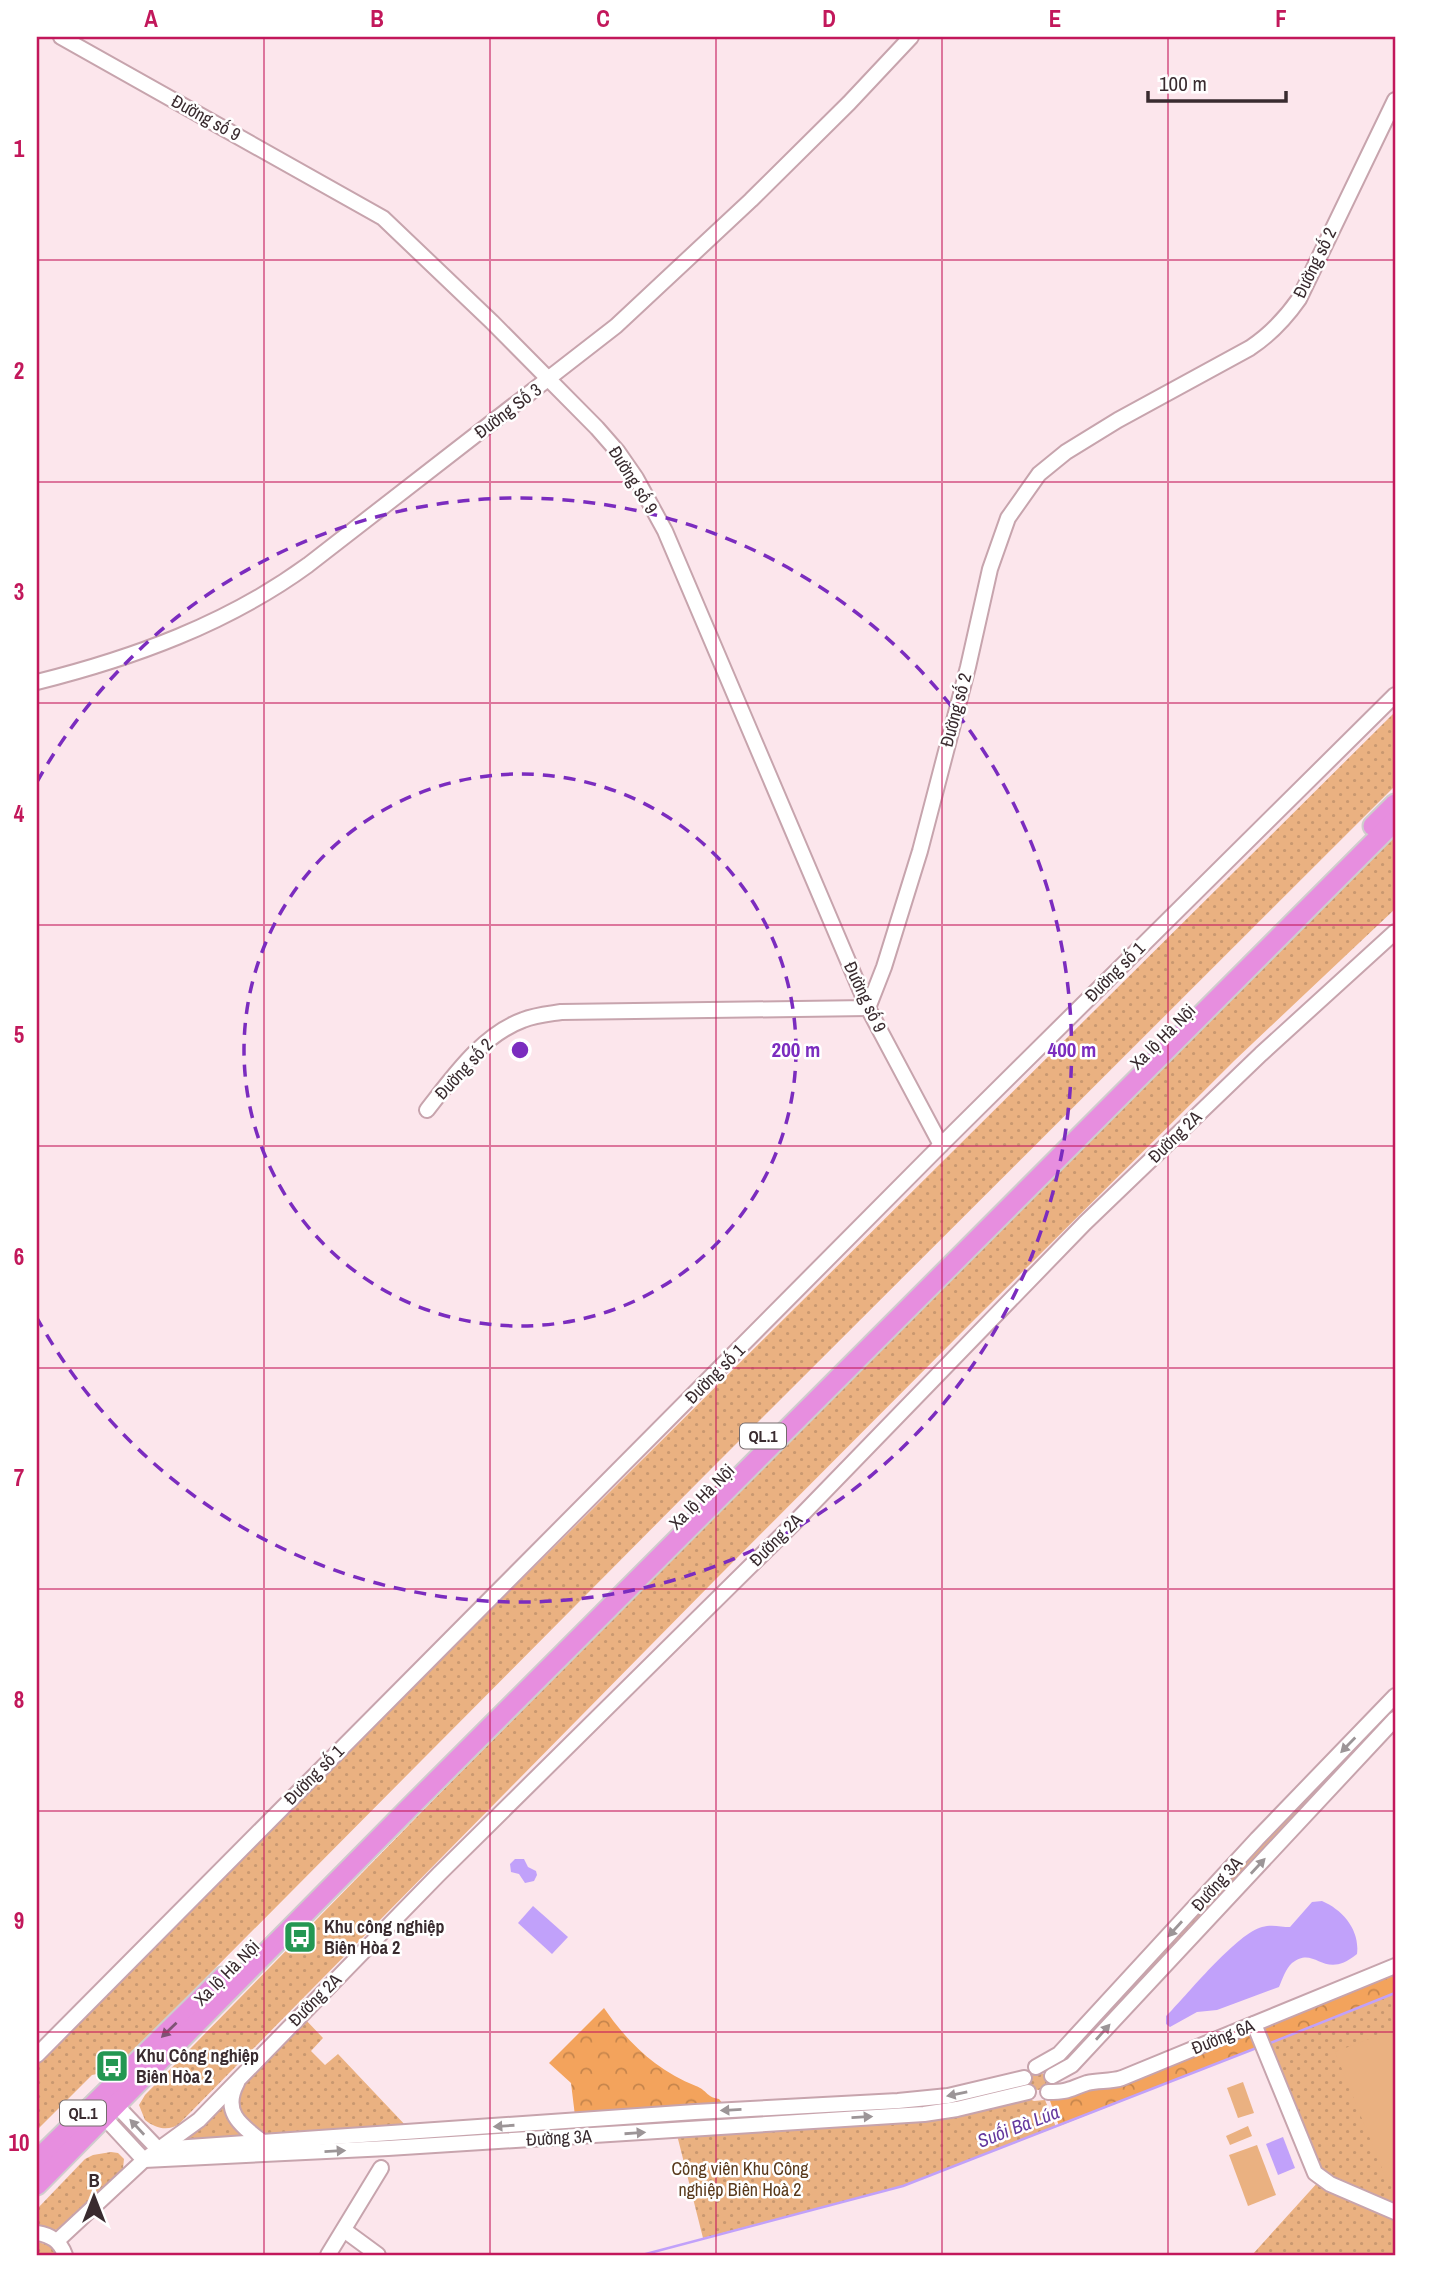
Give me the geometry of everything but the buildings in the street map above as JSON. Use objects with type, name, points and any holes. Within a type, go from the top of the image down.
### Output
[{"type":"highway","name":"Xa lộ Hà Nội","points":[[37,2160],[1395,803]]},
{"type":"highway","name":"Xa lộ Hà Nội","points":[[37,2185],[409,1808],[1395,821]]},
{"type":"street","name":"Đường số 9","points":[[61,37],[383,218],[484,313],[618,452],[636,478],[665,531],[868,1008],[941,1145]]},
{"type":"street","name":"Đường Số 3","points":[[37,682],[85,670],[180,636],[255,600],[308,565],[616,327],[732,219],[911,37]]},
{"type":"street","name":"Đường số 2","points":[[427,1110],[477,1051],[501,1031],[537,1016],[561,1012],[868,1008],[884,967],[920,851],[968,667],[990,569],[1008,518],[1039,474],[1066,452],[1269,336],[1299,299],[1395,100]]},
{"type":"street","name":"Đường số 1","points":[[37,2055],[941,1145],[1395,695]]},
{"type":"street","name":"Đường 2A","points":[[144,2160],[187,2130],[439,1874],[793,1524],[1085,1223],[1253,1062],[1395,932]]},
{"type":"street","name":"Đường 3A","points":[[1036,2067],[1059,2054],[1257,1839],[1394,1700]]},
{"type":"street","name":"Đường 3A","points":[[1052,2076],[1075,2062],[1395,1719]]},
{"type":"street","name":"Đường 6A","points":[[1048,2092],[1067,2092],[1089,2082],[1122,2078],[1256,2029],[1395,1966]]},
{"type":"street","points":[[1256,2029],[1315,2173],[1330,2184],[1395,2212]]},
{"type":"street","points":[[1075,2062],[1079,2072],[1089,2082]]},
{"type":"street","points":[[1036,2067],[1045,2068],[1052,2076],[1053,2083],[1048,2092],[1036,2096],[1026,2085],[1028,2071],[1036,2067]]},
{"type":"street","points":[[242,2074],[231,2096],[231,2109],[244,2129],[264,2143]]},
{"type":"street","name":"Đường 3A","points":[[158,2149],[948,2096],[1026,2085]]},
{"type":"street","name":"Đường 3A","points":[[144,2160],[388,2148],[924,2114],[957,2109],[1026,2085]]},
{"type":"street","points":[[111,2112],[158,2149]]},
{"type":"street","points":[[57,2241],[144,2160],[111,2112]]},
{"type":"street","points":[[695,2112],[696,2129]]},
{"type":"street","points":[[328,2255],[381,2168]]},
{"type":"street","points":[[344,2230],[378,2255]]},
{"type":"street","points":[[37,2233],[48,2235],[57,2241],[65,2255]]},
{"type":"green space","points":[[1395,712],[1395,786],[126,2058],[102,2073],[92,2075],[37,2130],[37,2061]]},
{"type":"green space","points":[[1395,833],[1395,909],[1235,1060],[976,1318],[179,2124],[162,2128],[145,2120],[139,2105],[145,2095],[451,1782]]},
{"type":"green space","points":[[1366,1734],[1370,1738],[1069,2061],[1054,2069],[1049,2065]]},
{"type":"green space","points":[[1395,1969],[1395,1993],[1059,2126],[1049,2098],[1089,2086]]},
{"type":"green space","points":[[1395,1993],[1395,2255],[1252,2255],[1319,2181],[1265,2045]]},
{"type":"green space","points":[[604,2008],[633,2044],[656,2064],[711,2097],[719,2099],[723,2104],[575,2116],[571,2083],[549,2063]]},
{"type":"green space","points":[[304,2018],[323,2038],[311,2051],[325,2065],[338,2054],[408,2128],[262,2138],[246,2127],[234,2097],[236,2091]]},
{"type":"green space","points":[[1395,2029],[1395,2177],[1387,2181],[1335,2052]]},
{"type":"green space","points":[[1034,2072],[1042,2072],[1047,2081],[1045,2088],[1034,2090],[1029,2085],[1029,2077]]},
{"type":"green space","points":[[1243,2082],[1254,2113],[1238,2118],[1227,2088]]},
{"type":"green space","points":[[1019,2085],[1020,2089],[924,2109],[699,2123],[699,2117]]},
{"type":"green space","points":[[228,2096],[253,2139],[178,2143]]},
{"type":"green space","name":"Công viên Khu Công nghiệp Biên Hoà 2","points":[[1027,2098],[1034,2101],[1045,2100],[1056,2127],[903,2186],[703,2238],[677,2135]]},
{"type":"green space","points":[[692,2118],[693,2124],[276,2147]]},
{"type":"green space","points":[[1248,2126],[1252,2136],[1230,2145],[1226,2136]]},
{"type":"green space","points":[[1257,2145],[1276,2195],[1248,2206],[1229,2155]]},
{"type":"green space","points":[[111,2152],[118,2153],[124,2159],[123,2168],[68,2224],[53,2230],[37,2229],[37,2209],[85,2159]]},
{"type":"green space","points":[[37,2242],[49,2245],[58,2255],[37,2255]]},
{"type":"shaded area","points":[[515,1859],[524,1859],[528,1867],[536,1871],[534,1881],[525,1883],[519,1874],[511,1872],[510,1864]]},
{"type":"shaded area","points":[[1322,1901],[1343,1915],[1353,1929],[1357,1954],[1336,1965],[1300,1958],[1290,1965],[1279,1987],[1217,2010],[1197,2012],[1170,2027],[1166,2024],[1166,2016],[1240,1940],[1262,1927],[1290,1927],[1312,1902]]},
{"type":"shaded area","points":[[533,1906],[568,1937],[552,1954],[518,1923]]},
{"type":"shaded area","points":[[1283,2137],[1295,2168],[1278,2175],[1266,2144]]},
{"type":"waterway","name":"Suối Bà Lúa","points":[[1268,2044],[1395,1993]]},
{"type":"waterway","name":"Suối Bà Lúa","points":[[642,2255],[903,2186],[1259,2047]]},
{"type":"place","name":"Khu công nghiệp Biên Hòa 2","points":[[300,1937]]},
{"type":"place","name":"Khu Công nghiệp Biên Hòa 2","points":[[112,2066]]}]
